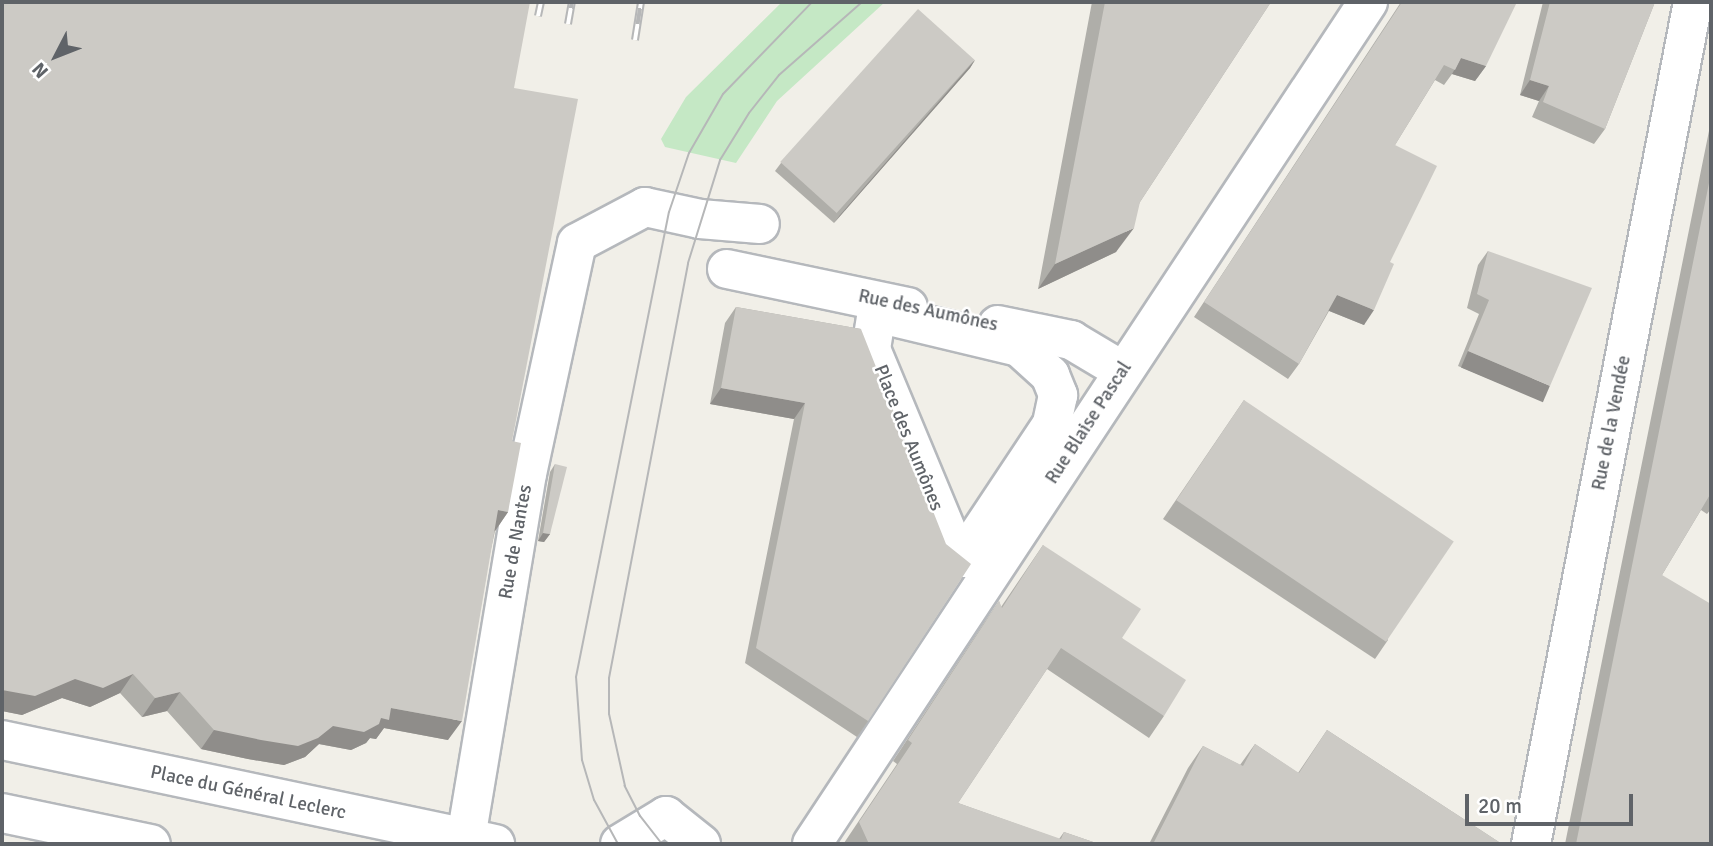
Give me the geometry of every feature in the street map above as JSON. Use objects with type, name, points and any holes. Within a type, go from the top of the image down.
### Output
[{"type":"street","name":"Rue Blaise Pascal","points":[[812,844],[1368,2]]},
{"type":"street","name":"Rue de la Vendée","points":[[1531,844],[1693,2]]},
{"type":"street","name":"Rue de Nantes","points":[[475,843],[527,474],[577,243],[645,207],[700,219],[760,224]]},
{"type":"street","name":"Rue des Aumônes","points":[[743,273],[1071,340],[1122,371]]},
{"type":"street","name":"Place des Aumônes","points":[[877,313],[1019,347],[1043,367],[1058,395],[1052,424],[1045,436],[964,558],[955,551],[871,349],[877,313]]},
{"type":"street","name":"Place du Général Leclerc","points":[[2,740],[475,843]]},
{"type":"street","points":[[2,813],[151,844]]},
{"type":"street","points":[[620,844],[666,816],[701,844]]},
{"type":"green space","points":[[782,2],[885,2],[777,101],[736,163],[665,147],[661,139],[686,97]]},
{"type":"building","points":[[2,2],[530,2],[514,88],[578,99],[512,441],[521,443],[508,512],[498,510],[462,721],[391,708],[389,720],[381,718],[379,724],[364,732],[333,726],[318,738],[298,746],[214,730],[180,692],[155,698],[133,674],[103,688],[75,679],[35,696],[2,690]]},
{"type":"building","points":[[1105,2],[1271,2],[1140,202],[1134,228],[1055,264]]},
{"type":"building","points":[[1402,2],[1517,2],[1486,66],[1461,58],[1455,70],[1444,65],[1395,145],[1437,166],[1390,262],[1394,264],[1374,310],[1337,295],[1299,364],[1204,302]]},
{"type":"building","points":[[1550,2],[1655,2],[1605,129],[1543,102],[1549,86],[1530,80]]},
{"type":"building","points":[[918,9],[974,60],[837,213],[780,162]]},
{"type":"building","points":[[1711,173],[1711,493],[1662,575],[1711,604],[1711,844],[1576,844]]},
{"type":"building","points":[[1488,251],[1592,288],[1550,386],[1468,351],[1489,300],[1477,294]]},
{"type":"building","points":[[736,307],[861,329],[946,544],[971,564],[868,721],[756,648],[805,403],[721,388]]},
{"type":"building","points":[[1244,400],[1454,541],[1386,642],[1176,500]]},
{"type":"building","points":[[555,464],[567,467],[550,534],[543,533]]},
{"type":"building","points":[[1043,545],[1141,609],[1122,638],[1186,680],[1164,716],[1061,648],[958,803],[1061,839],[1064,832],[1099,844],[869,844],[859,822],[912,743],[908,740],[999,601],[1002,608]]},
{"type":"building","points":[[1327,730],[1502,844],[1153,844],[1203,746],[1243,766],[1255,744],[1299,773]]},
{"type":"tram line","points":[[618,844],[594,800],[582,760],[576,677],[669,212],[689,153],[723,94],[812,2]]},
{"type":"tram line","points":[[662,844],[640,816],[625,786],[609,714],[609,678],[688,263],[720,160],[749,113],[779,75],[862,2]]},
{"type":"railway","points":[[538,16],[541,2]]},
{"type":"railway","points":[[568,24],[572,2]]},
{"type":"railway","points":[[635,40],[641,2]]}]
